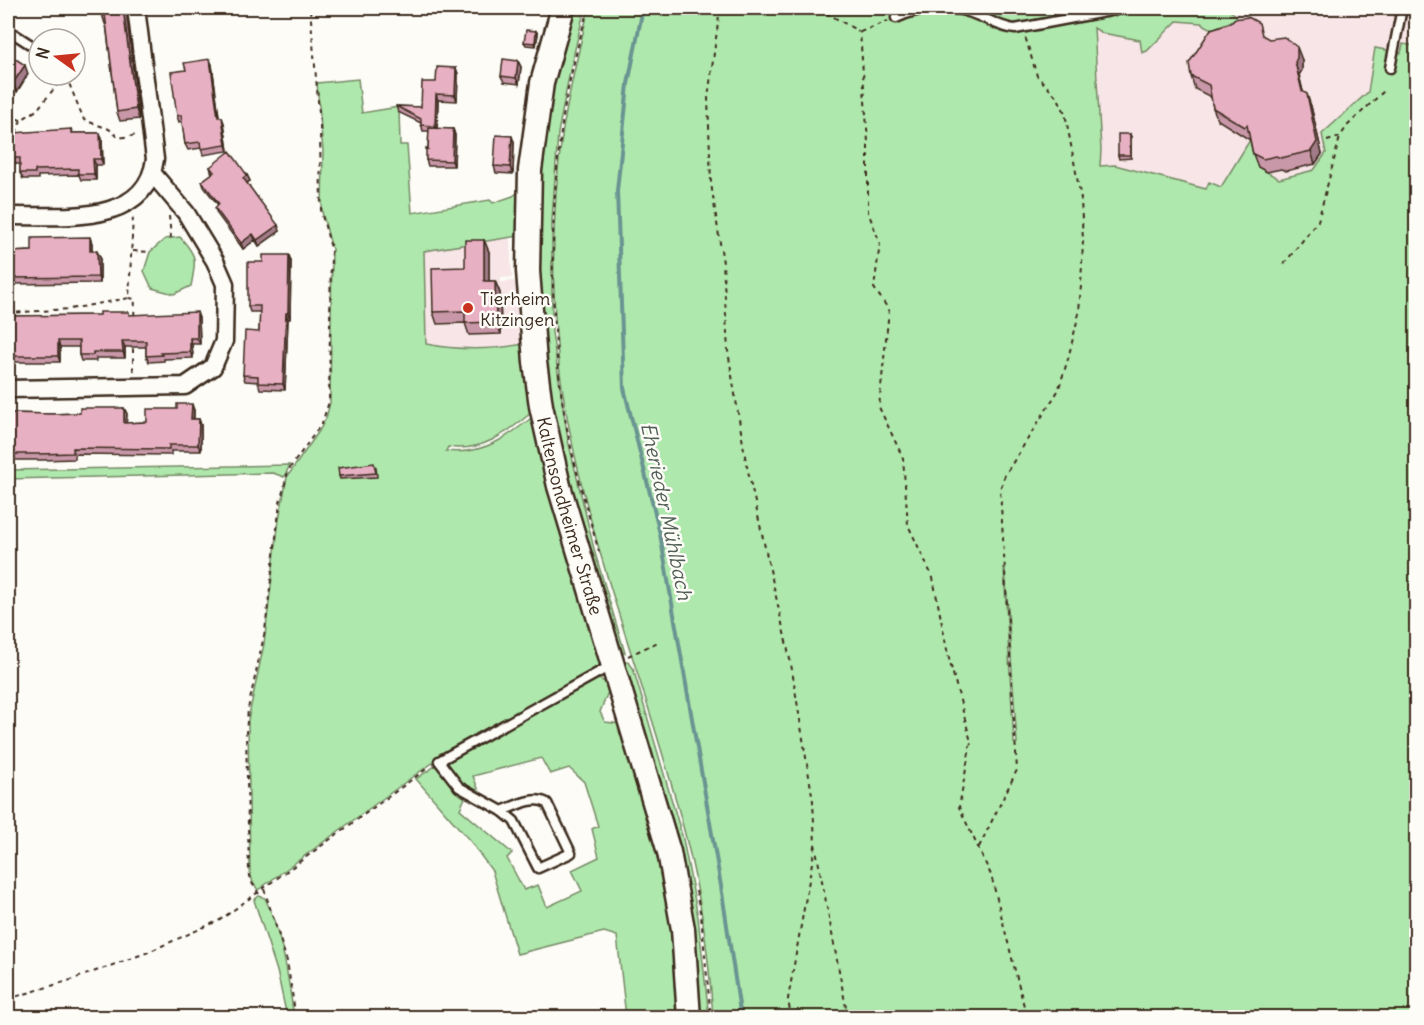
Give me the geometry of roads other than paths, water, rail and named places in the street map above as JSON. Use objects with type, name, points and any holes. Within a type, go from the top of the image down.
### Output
[{"type":"main road","name":"Kaltensondheimer Straße","points":[[563,8],[542,84],[534,136],[528,202],[529,297],[535,362],[552,455],[625,658],[669,852],[683,929],[689,1017]]},
{"type":"street","points":[[8,216],[96,215],[122,206],[134,198],[153,174],[155,159],[136,8]]},
{"type":"street","points":[[8,388],[186,386],[213,367],[224,341],[225,284],[186,213],[153,174]]},
{"type":"lane","points":[[896,18],[920,9],[951,8],[966,10],[1010,28],[1023,28],[1126,8]]},
{"type":"lane","points":[[1390,68],[1402,8]]},
{"type":"lane","points":[[8,30],[27,42]]},
{"type":"lane","points":[[502,811],[534,800],[547,803],[572,853],[538,868],[514,821],[502,811],[459,787],[439,761],[625,658]]},
{"type":"waterway","name":"Eherieder Mühlbach","points":[[643,8],[628,84],[617,191],[624,388],[660,534],[721,886],[741,1018]]},
{"type":"place","name":"Tierheim Kitzingen","points":[[468,308]]}]
